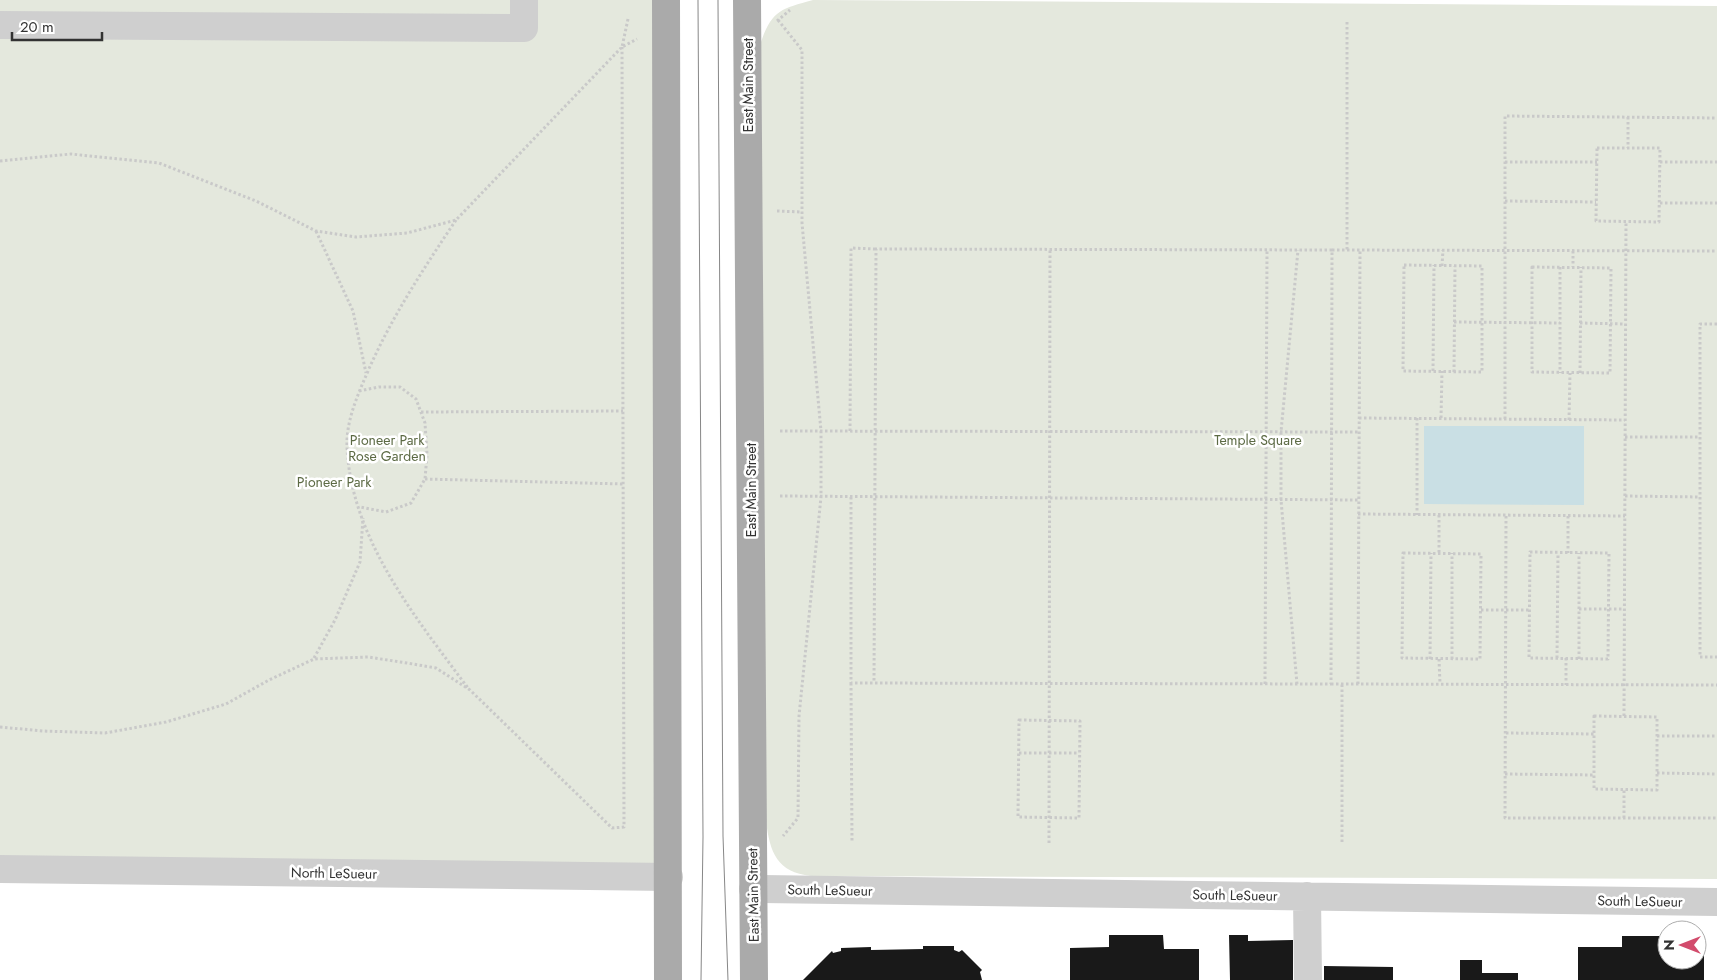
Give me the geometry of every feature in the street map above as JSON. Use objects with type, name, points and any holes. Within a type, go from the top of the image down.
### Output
[{"type":"main road","points":[[666,0],[668,980]]},
{"type":"main road","name":"East Main Street","points":[[746,0],[754,980]]},
{"type":"street","points":[[0,25],[524,28],[524,0]]},
{"type":"street","name":"North LeSueur","points":[[0,869],[669,876]]},
{"type":"street","name":"South LeSueur","points":[[753,889],[1717,902]]},
{"type":"street","points":[[1307,896],[1308,980]]},
{"type":"path","points":[[628,19],[622,47],[624,827],[612,828],[470,690],[400,592],[374,546],[353,492],[347,446],[353,407],[380,342],[405,299],[456,220],[622,47],[640,38]]},
{"type":"path","points":[[778,20],[802,50],[802,212],[821,431],[821,497],[799,716],[798,818],[778,843]]},
{"type":"path","points":[[1347,22],[1347,250]]},
{"type":"path","points":[[1505,419],[1505,116],[1717,118]]},
{"type":"path","points":[[1628,117],[1628,148]]},
{"type":"path","points":[[1596,148],[1660,148],[1659,222],[1596,221],[1596,162],[1596,148]]},
{"type":"path","points":[[0,162],[71,154],[158,163],[256,201],[316,231],[364,236],[407,233],[456,220]]},
{"type":"path","points":[[1505,162],[1596,162]]},
{"type":"path","points":[[1660,162],[1717,162]]},
{"type":"path","points":[[1505,201],[1596,202]]},
{"type":"path","points":[[1660,203],[1717,203]]},
{"type":"path","points":[[769,211],[802,212]]},
{"type":"path","points":[[1624,716],[1626,221]]},
{"type":"path","points":[[316,231],[353,311],[366,375]]},
{"type":"path","points":[[850,431],[851,248],[1717,251]]},
{"type":"path","points":[[874,682],[876,249]]},
{"type":"path","points":[[1049,843],[1050,249]]},
{"type":"path","points":[[1265,684],[1267,250]]},
{"type":"path","points":[[1297,684],[1281,500],[1281,432],[1298,250]]},
{"type":"path","points":[[1331,684],[1332,250]]},
{"type":"path","points":[[1358,684],[1360,250]]},
{"type":"path","points":[[1442,266],[1443,250]]},
{"type":"path","points":[[1573,251],[1573,267]]},
{"type":"path","points":[[1404,265],[1434,265],[1482,266],[1482,372],[1403,371],[1404,265]]},
{"type":"path","points":[[1433,371],[1434,265]]},
{"type":"path","points":[[1454,372],[1455,266]]},
{"type":"path","points":[[1532,267],[1560,267],[1611,268],[1610,373],[1532,372],[1532,267]]},
{"type":"path","points":[[1560,267],[1560,373]]},
{"type":"path","points":[[1580,373],[1581,267]]},
{"type":"path","points":[[1454,322],[1560,323]]},
{"type":"path","points":[[1580,323],[1625,324]]},
{"type":"path","points":[[1717,324],[1700,324],[1700,657],[1717,657]]},
{"type":"path","points":[[1441,418],[1442,371]]},
{"type":"path","points":[[1569,420],[1570,373]]},
{"type":"path","points":[[359,391],[379,387],[400,387],[416,399],[425,423],[427,455],[425,479],[411,503],[386,512],[359,507]]},
{"type":"path","points":[[421,412],[623,411]]},
{"type":"path","points":[[1358,418],[1625,420]]},
{"type":"path","points":[[1417,418],[1417,515]]},
{"type":"path","points":[[772,431],[1358,432]]},
{"type":"path","points":[[1625,437],[1700,437]]},
{"type":"path","points":[[425,479],[624,484]]},
{"type":"path","points":[[772,496],[1358,500]]},
{"type":"path","points":[[1625,496],[1700,497]]},
{"type":"path","points":[[851,497],[852,843]]},
{"type":"path","points":[[1358,514],[1625,516]]},
{"type":"path","points":[[1439,515],[1439,553]]},
{"type":"path","points":[[314,659],[335,620],[360,562],[363,516]]},
{"type":"path","points":[[1506,516],[1505,818],[1717,818]]},
{"type":"path","points":[[1568,516],[1568,553]]},
{"type":"path","points":[[1530,552],[1558,553],[1609,553],[1608,659],[1529,658],[1530,552]]},
{"type":"path","points":[[1403,553],[1431,553],[1481,554],[1480,659],[1402,658],[1403,553]]},
{"type":"path","points":[[1430,659],[1431,553]]},
{"type":"path","points":[[1452,553],[1452,659]]},
{"type":"path","points":[[1557,658],[1558,553]]},
{"type":"path","points":[[1579,659],[1580,553]]},
{"type":"path","points":[[1580,609],[1624,609]]},
{"type":"path","points":[[1480,610],[1530,610]]},
{"type":"path","points":[[0,727],[43,731],[105,733],[166,722],[226,704],[269,680],[314,659],[368,657],[426,666],[436,668],[470,690]]},
{"type":"path","points":[[1566,658],[1566,685]]},
{"type":"path","points":[[1439,659],[1440,684]]},
{"type":"path","points":[[851,683],[1717,685]]},
{"type":"path","points":[[1342,684],[1342,842]]},
{"type":"path","points":[[1594,716],[1657,717],[1657,790],[1594,789],[1594,734],[1594,716]]},
{"type":"path","points":[[1019,720],[1080,721],[1079,818],[1018,817],[1019,753],[1019,720]]},
{"type":"path","points":[[1506,733],[1594,734]]},
{"type":"path","points":[[1657,736],[1717,736]]},
{"type":"path","points":[[1019,753],[1079,753]]},
{"type":"path","points":[[1657,773],[1717,774]]},
{"type":"path","points":[[1505,774],[1594,775]]},
{"type":"path","points":[[1624,790],[1624,818]]},
{"type":"green space","name":"Pioneer Park","points":[[0,0],[666,0],[669,877],[0,869]]},
{"type":"green space","name":"Temple Square","points":[[813,0],[1717,6],[1717,879],[811,876],[799,874],[783,865],[773,851],[766,821],[761,42],[769,23],[779,12]]},
{"type":"shaded area","points":[[1424,426],[1584,426],[1584,505],[1424,504]]},
{"type":"building","points":[[1109,935],[1163,935],[1164,949],[1199,949],[1199,980],[1070,980],[1070,948],[1109,947]]},
{"type":"building","points":[[1229,935],[1248,935],[1248,941],[1293,940],[1293,980],[1230,980]]},
{"type":"building","points":[[1622,936],[1657,936],[1657,970],[1704,970],[1704,980],[1578,980],[1578,947],[1622,947]]},
{"type":"building","points":[[923,946],[954,946],[954,950],[959,952],[962,950],[982,970],[980,972],[982,980],[803,980],[832,951],[833,953],[841,951],[841,948],[871,947],[871,950],[923,949]]},
{"type":"building","points":[[1460,960],[1482,960],[1482,973],[1518,973],[1518,980],[1460,980]]},
{"type":"building","points":[[1324,966],[1393,967],[1393,980],[1324,980]]},
{"type":"tram line","points":[[698,0],[703,837],[701,980]]},
{"type":"tram line","points":[[718,0],[723,836],[728,980]]},
{"type":"park label","name":"Pioneer Park Rose Garden","points":[[387,448]]}]
